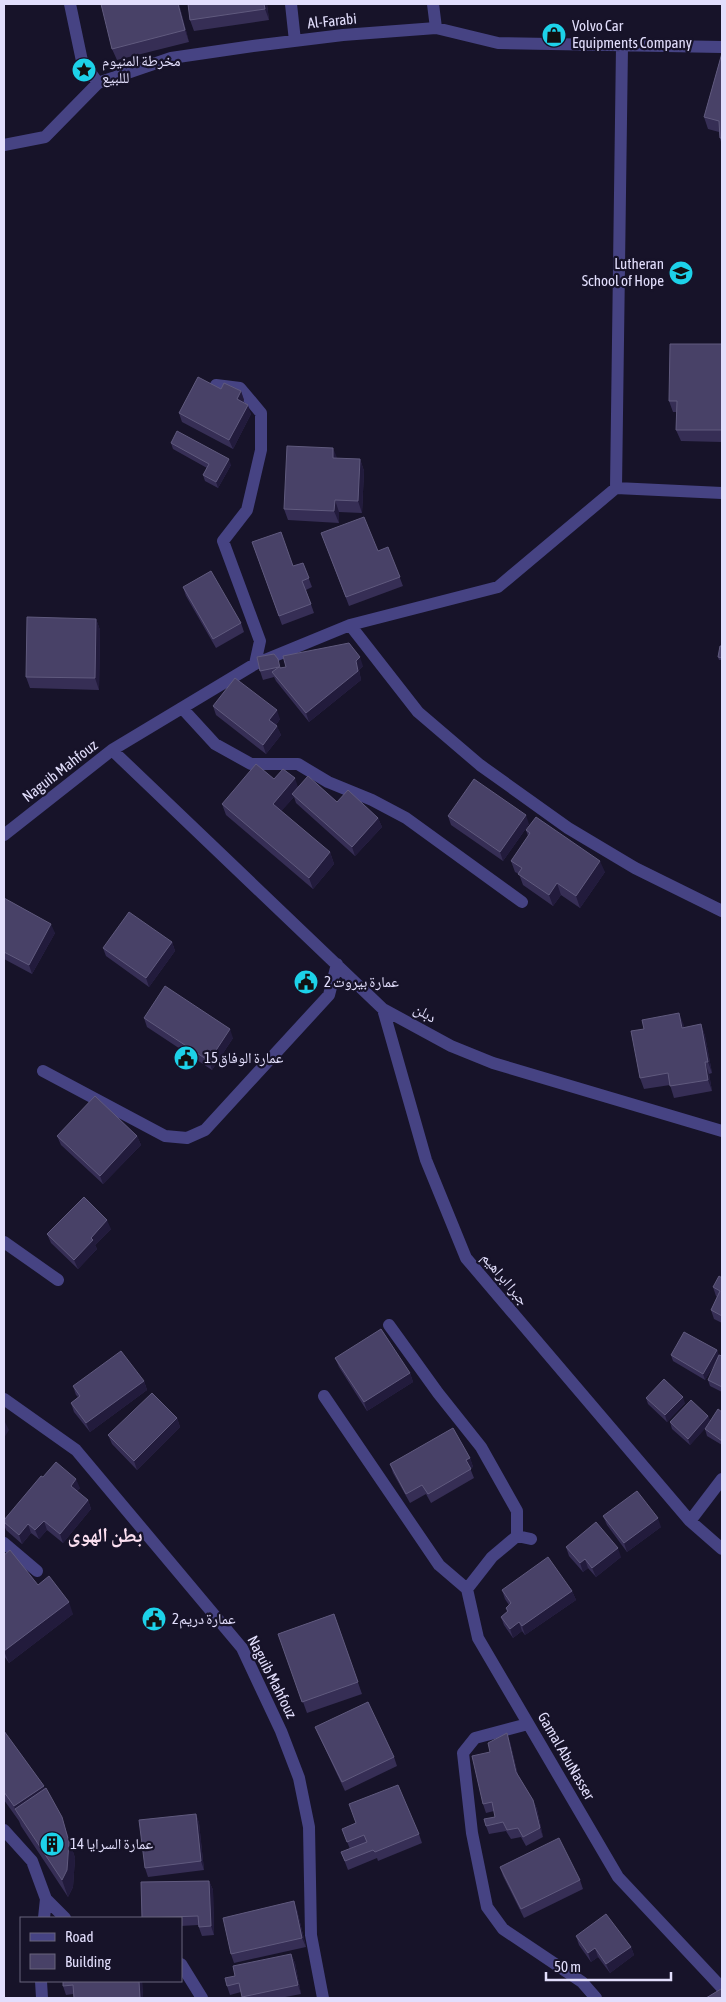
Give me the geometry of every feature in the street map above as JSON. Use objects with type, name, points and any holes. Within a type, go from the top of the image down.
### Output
[{"type":"street","points":[[4,145],[45,137],[98,82],[82,61],[70,4]]},
{"type":"street","points":[[291,4],[295,41]]},
{"type":"street","points":[[433,4],[436,28]]},
{"type":"street","name":"Al-Farabi","points":[[98,82],[171,58],[343,35],[436,28],[498,43],[722,47]]},
{"type":"street","points":[[622,46],[616,488],[722,492]]},
{"type":"street","points":[[216,385],[240,388],[261,413],[261,450],[247,510],[223,541],[260,641],[255,664]]},
{"type":"street","name":"Naguib Mahfouz","points":[[4,835],[112,750],[255,664],[350,625],[498,587],[616,488]]},
{"type":"street","points":[[350,625],[418,712],[480,765],[568,828],[635,868],[722,912]]},
{"type":"street","points":[[182,708],[215,744],[251,764],[298,764],[328,782],[372,800],[406,818],[522,902]]},
{"type":"street","name":"دبلن","points":[[112,750],[383,1008],[451,1046],[493,1063],[722,1131]]},
{"type":"street","points":[[43,1071],[165,1136],[187,1138],[205,1130],[329,995],[338,964]]},
{"type":"street","name":"جبرا ابراهيم","points":[[383,1008],[426,1160],[466,1258],[690,1521],[722,1550]]},
{"type":"street","points":[[4,1242],[58,1280]]},
{"type":"street","points":[[324,1396],[439,1565],[467,1589],[492,1557],[517,1536],[517,1511],[481,1447],[438,1393],[389,1325]]},
{"type":"street","name":"Naguib Mahfouz","points":[[4,1399],[76,1450],[242,1648],[281,1731],[299,1778],[309,1827],[311,1936],[323,1998]]},
{"type":"street","points":[[690,1521],[722,1479]]},
{"type":"street","points":[[517,1536],[531,1539]]},
{"type":"street","points":[[4,1542],[37,1571]]},
{"type":"street","name":"Gamal AbuNasser","points":[[467,1589],[478,1638],[618,1877],[722,1988]]},
{"type":"street","points":[[528,1724],[475,1738],[463,1753],[472,1832],[487,1907],[503,1929],[582,1982],[596,1998]]},
{"type":"street","points":[[4,1830],[32,1861],[46,1899],[64,1917]]},
{"type":"street","points":[[44,1917],[46,1899]]},
{"type":"street","points":[[182,1966],[202,1998]]},
{"type":"street","points":[[40,1982],[42,1998]]},
{"type":"building","points":[[101,4],[178,4],[185,30],[112,49]]},
{"type":"building","points":[[188,4],[264,4],[265,9],[190,20]]},
{"type":"building","points":[[722,53],[722,138],[720,138],[719,121],[704,117]]},
{"type":"building","points":[[670,344],[722,344],[722,430],[676,430],[677,401],[669,401]]},
{"type":"building","points":[[198,377],[221,389],[224,383],[241,391],[237,399],[248,405],[229,440],[179,413]]},
{"type":"building","points":[[177,431],[229,459],[216,482],[203,475],[209,464],[171,443]]},
{"type":"building","points":[[287,446],[333,448],[333,458],[360,459],[358,501],[335,500],[334,511],[284,509]]},
{"type":"building","points":[[364,517],[378,551],[388,547],[400,577],[346,597],[321,533]]},
{"type":"building","points":[[281,532],[293,566],[303,563],[309,578],[302,581],[311,604],[279,616],[252,542]]},
{"type":"building","points":[[211,571],[241,623],[213,639],[183,587]]},
{"type":"building","points":[[27,617],[96,619],[95,678],[26,677]]},
{"type":"building","points":[[349,643],[360,657],[356,661],[358,671],[306,713],[272,672],[279,667],[260,671],[257,657],[274,654],[278,659],[280,668],[286,667],[283,656]]},
{"type":"building","points":[[720,646],[722,646],[722,658],[718,657]]},
{"type":"building","points":[[235,678],[277,710],[269,720],[277,726],[263,745],[213,706]]},
{"type":"building","points":[[256,764],[274,779],[283,769],[295,778],[273,804],[330,852],[309,878],[222,804]]},
{"type":"building","points":[[308,776],[337,802],[348,790],[378,818],[352,847],[292,794]]},
{"type":"building","points":[[474,779],[526,815],[500,852],[448,816]]},
{"type":"building","points":[[536,817],[600,861],[576,896],[557,883],[549,895],[518,874],[522,868],[511,861],[530,833],[526,830]]},
{"type":"building","points":[[4,898],[51,924],[29,965],[4,952]]},
{"type":"building","points":[[129,912],[172,942],[146,978],[103,948]]},
{"type":"building","points":[[165,986],[230,1029],[209,1061],[144,1018]]},
{"type":"building","points":[[679,1013],[682,1028],[701,1024],[708,1062],[705,1062],[708,1080],[670,1086],[668,1073],[640,1078],[631,1031],[644,1029],[642,1020]]},
{"type":"building","points":[[95,1096],[137,1136],[100,1176],[57,1136]]},
{"type":"building","points":[[84,1197],[107,1220],[91,1238],[93,1240],[74,1260],[47,1234]]},
{"type":"building","points":[[719,1276],[722,1278],[722,1316],[711,1310],[720,1291],[713,1287]]},
{"type":"building","points":[[381,1329],[410,1373],[364,1402],[335,1358]]},
{"type":"building","points":[[684,1332],[717,1350],[703,1374],[671,1355]]},
{"type":"building","points":[[121,1351],[144,1381],[86,1423],[71,1403],[80,1396],[73,1386]]},
{"type":"building","points":[[719,1355],[722,1356],[722,1387],[708,1380]]},
{"type":"building","points":[[664,1379],[683,1397],[665,1415],[646,1398]]},
{"type":"building","points":[[152,1393],[177,1418],[134,1461],[108,1435]]},
{"type":"building","points":[[691,1400],[708,1416],[688,1439],[670,1422]]},
{"type":"building","points":[[718,1409],[722,1412],[722,1441],[705,1429]]},
{"type":"building","points":[[453,1428],[470,1458],[466,1460],[471,1469],[428,1494],[422,1485],[406,1494],[390,1464]]},
{"type":"building","points":[[56,1462],[76,1479],[71,1486],[88,1500],[60,1534],[44,1521],[35,1530],[28,1524],[19,1535],[4,1520],[41,1476],[43,1477]]},
{"type":"building","points":[[637,1491],[658,1518],[624,1543],[603,1516]]},
{"type":"building","points":[[596,1522],[618,1548],[592,1568],[585,1559],[580,1563],[566,1547]]},
{"type":"building","points":[[10,1550],[38,1585],[49,1576],[69,1602],[4,1651],[4,1555]]},
{"type":"building","points":[[548,1557],[572,1591],[522,1626],[519,1622],[510,1629],[501,1617],[508,1611],[506,1608],[511,1603],[502,1590]]},
{"type":"building","points":[[334,1614],[358,1682],[302,1702],[278,1634]]},
{"type":"building","points":[[368,1702],[394,1757],[342,1782],[315,1727]]},
{"type":"building","points":[[4,1731],[44,1786],[14,1806],[4,1792]]},
{"type":"building","points":[[507,1733],[516,1772],[533,1800],[540,1828],[523,1837],[518,1828],[507,1830],[503,1822],[486,1826],[484,1819],[495,1817],[492,1802],[483,1804],[472,1756],[490,1752],[488,1743]]},
{"type":"building","points":[[398,1785],[419,1834],[375,1852],[373,1850],[345,1861],[341,1852],[367,1842],[364,1835],[347,1842],[342,1829],[356,1823],[349,1804]]},
{"type":"building","name":"عمارة السرايا 14","points":[[46,1788],[62,1817],[69,1842],[67,1870],[62,1880],[15,1809]]},
{"type":"building","points":[[196,1814],[201,1861],[145,1868],[139,1820]]},
{"type":"building","points":[[559,1838],[580,1880],[521,1909],[500,1867]]},
{"type":"building","points":[[209,1881],[211,1926],[199,1927],[198,1916],[142,1917],[141,1882]]},
{"type":"building","points":[[294,1901],[302,1938],[231,1954],[223,1918]]},
{"type":"building","points":[[606,1914],[631,1947],[606,1964],[595,1948],[588,1953],[576,1936]]},
{"type":"building","points":[[291,1954],[298,1985],[242,1997],[239,1983],[227,1986],[225,1978],[235,1976],[233,1966]]},
{"type":"building","points":[[63,1982],[139,1982],[140,1998],[74,1998],[73,1985],[63,1986]]},
{"type":"building","points":[[721,1989],[722,1998],[706,1998]]},
{"type":"place","name":"Volvo Car Equipments Company","points":[[554,35]]},
{"type":"place","name":"مخرطة المنيوم لللبيع","points":[[84,70]]},
{"type":"place","name":"Lutheran School of Hope","points":[[681,273]]},
{"type":"place","name":"عمارة بيروت 2","points":[[306,982]]},
{"type":"place","name":"عمارة الوفاق15","points":[[186,1058]]},
{"type":"place","name":"عمارة دريم2","points":[[154,1619]]},
{"type":"place","name":"عمارة السرايا 14","points":[[52,1844]]},
{"type":"district","name":"بطن الهوى","points":[[105,1535]]}]
